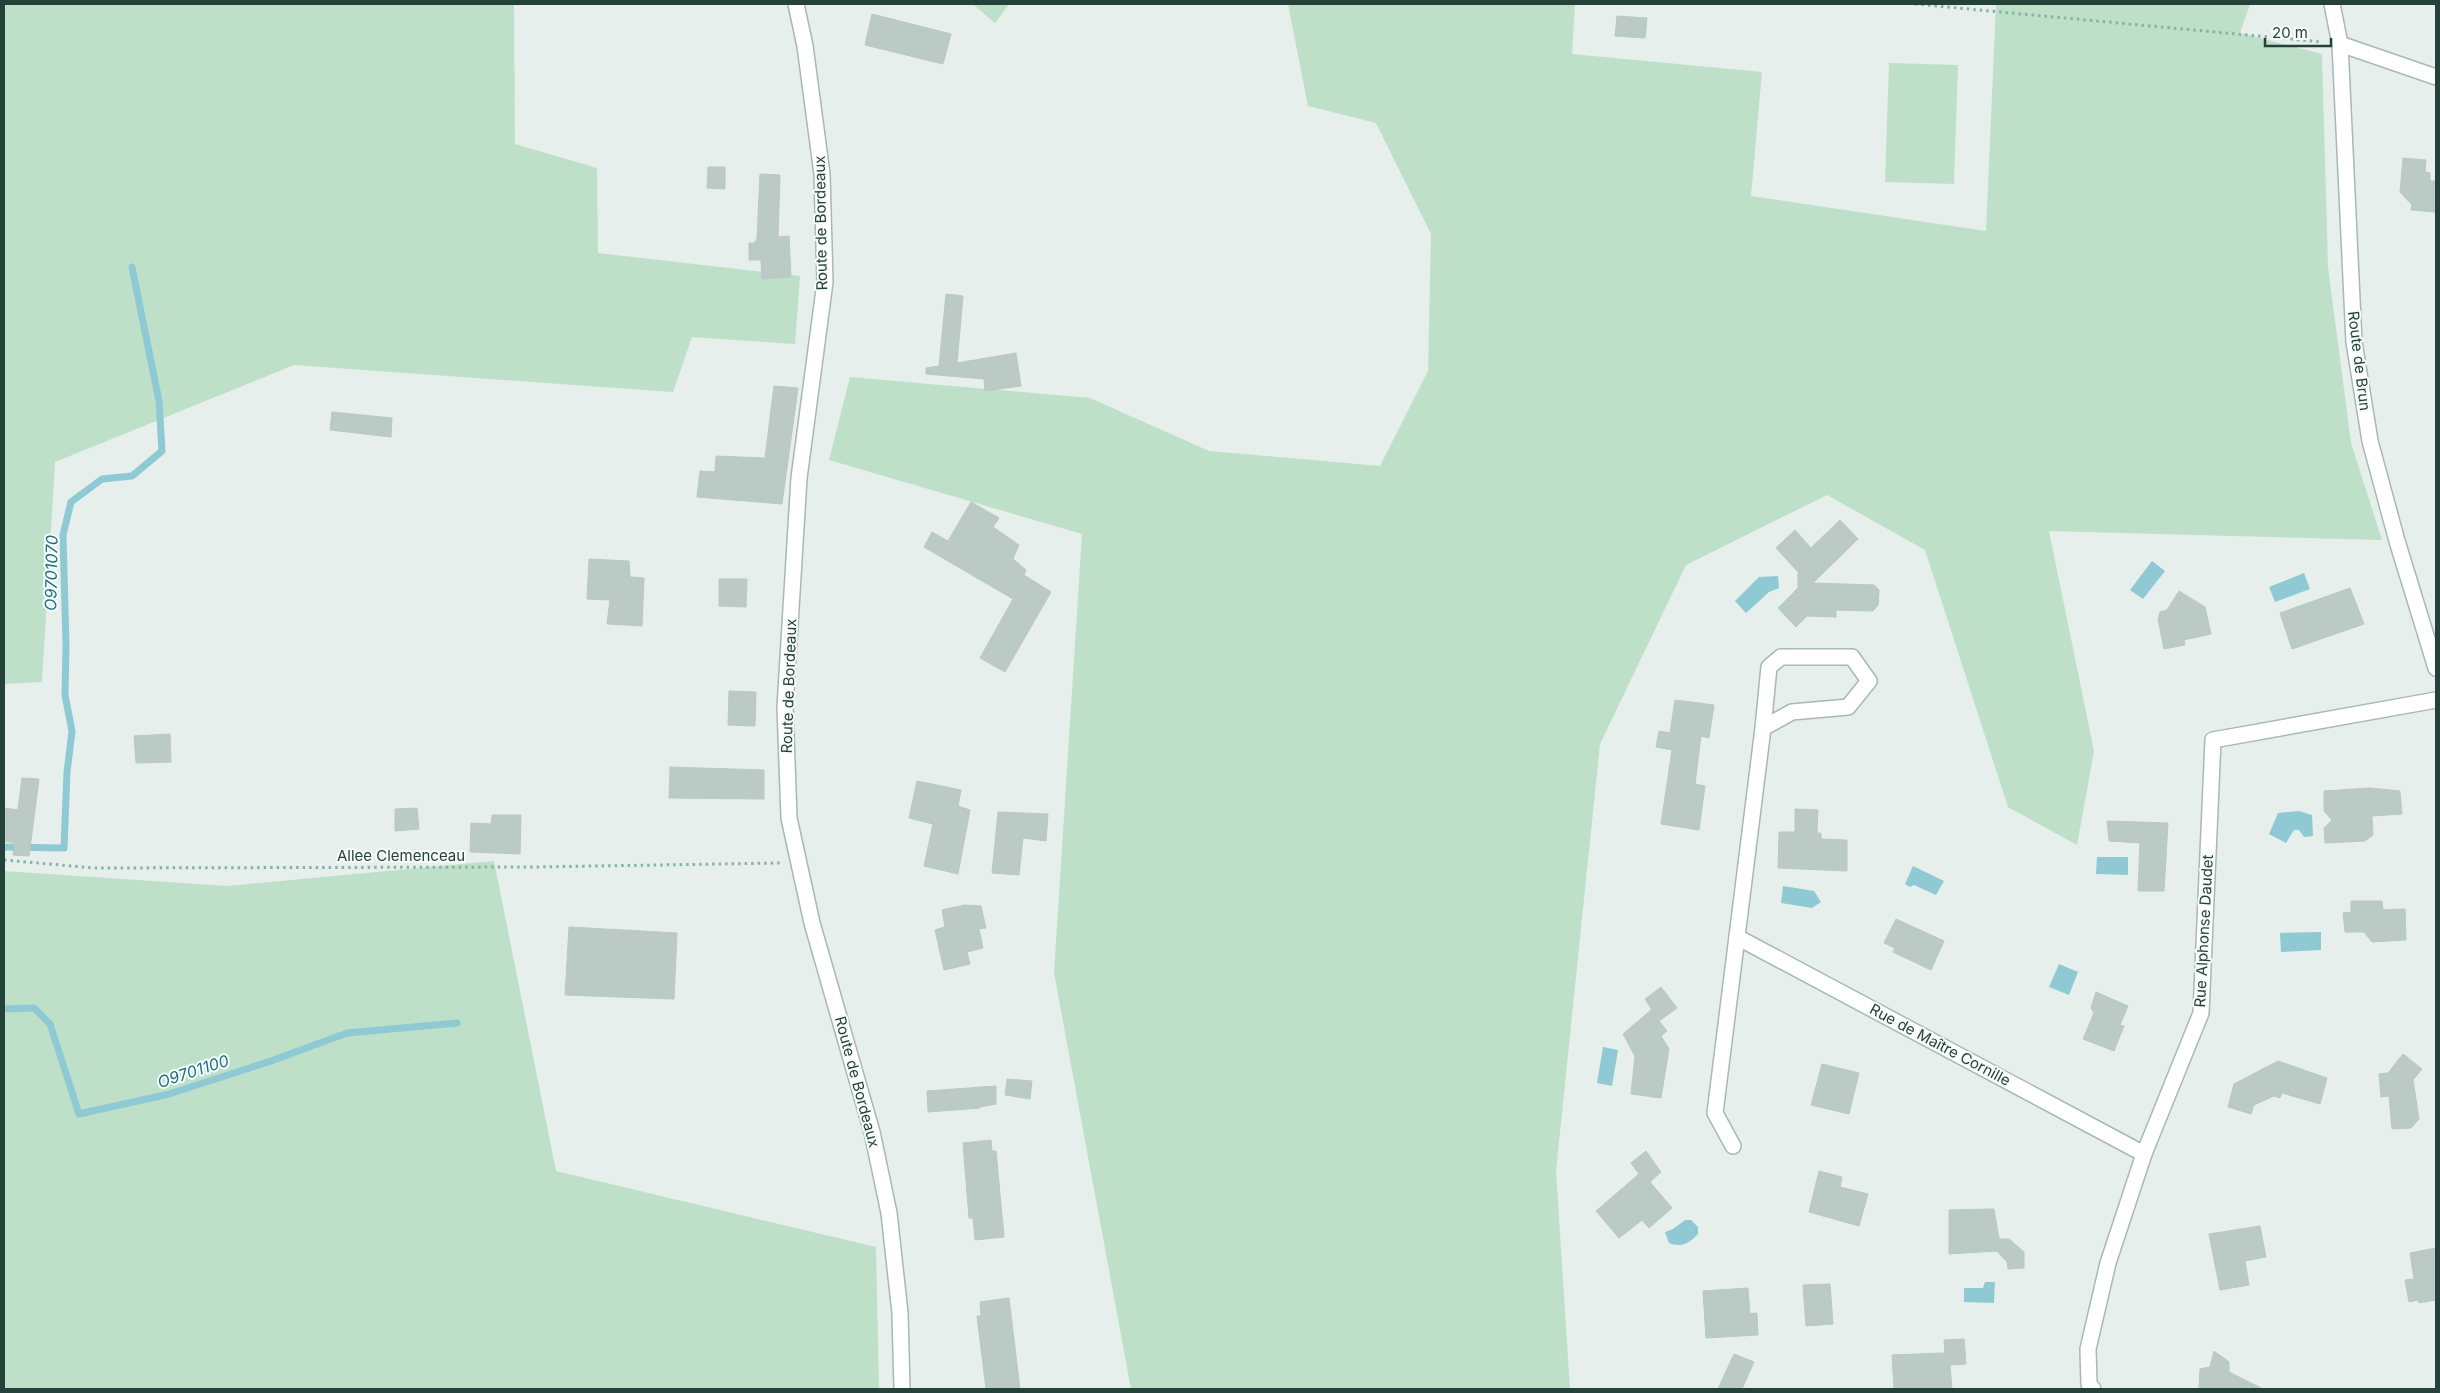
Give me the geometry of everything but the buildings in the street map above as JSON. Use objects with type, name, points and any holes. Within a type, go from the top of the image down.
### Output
[{"type":"street","name":"Route de Bordeaux","points":[[796,4],[805,46],[822,174],[825,282],[799,478],[785,707],[788,818],[812,923],[872,1132],[889,1213],[900,1313],[902,1389]]},
{"type":"street","name":"Route de Brun","points":[[2332,4],[2340,44],[2354,342],[2370,441],[2397,541],[2436,668]]},
{"type":"street","points":[[2340,44],[2436,77]]},
{"type":"street","points":[[1733,1146],[1716,1113],[1769,667],[1781,657],[1852,657],[1869,681],[1848,707],[1792,712],[1763,728]]},
{"type":"street","name":"Rue Alphonse Daudet","points":[[2093,1389],[2089,1384],[2088,1349],[2108,1263],[2144,1154],[2201,1013],[2213,740],[2436,700]]},
{"type":"street","name":"Rue de Maître Cornille","points":[[1737,937],[2144,1154]]},
{"type":"path","points":[[1915,4],[2340,44]]},
{"type":"path","name":"Allee Clemenceau","points":[[4,860],[94,868],[535,867],[798,862]]},
{"type":"green space","points":[[4,4],[514,4],[515,144],[597,168],[598,253],[800,276],[795,344],[692,337],[673,392],[294,365],[55,462],[42,682],[4,684]]},
{"type":"green space","points":[[973,4],[1009,4],[995,23]]},
{"type":"green space","points":[[1288,4],[1575,4],[1572,54],[1762,72],[1751,196],[1986,231],[1996,4],[2250,4],[2240,33],[2322,54],[2328,267],[2351,443],[2382,540],[2049,531],[2094,751],[2077,845],[2008,807],[1925,550],[1827,495],[1686,565],[1600,744],[1556,1171],[1570,1389],[1131,1389],[1054,973],[1082,534],[829,460],[850,377],[1090,398],[1209,451],[1380,466],[1428,371],[1431,234],[1376,123],[1308,106]]},
{"type":"green space","points":[[1889,63],[1958,65],[1954,184],[1885,182]]},
{"type":"green space","points":[[494,861],[556,1171],[876,1247],[879,1389],[4,1389],[4,871],[227,886]]},
{"type":"water","points":[[2152,561],[2165,571],[2143,599],[2130,590]]},
{"type":"water","points":[[2304,573],[2310,589],[2275,602],[2269,587]]},
{"type":"water","points":[[1778,576],[1779,588],[1769,592],[1746,613],[1735,601],[1759,577]]},
{"type":"water","points":[[2299,811],[2312,815],[2313,836],[2304,837],[2299,830],[2294,830],[2286,843],[2269,834],[2278,813]]},
{"type":"water","points":[[2097,857],[2128,857],[2128,875],[2096,874]]},
{"type":"water","points":[[1913,866],[1944,881],[1936,895],[1914,885],[1910,887],[1905,884]]},
{"type":"water","points":[[1783,886],[1814,891],[1821,902],[1812,908],[1781,903]]},
{"type":"water","points":[[2321,932],[2321,950],[2281,952],[2280,933]]},
{"type":"water","points":[[2059,964],[2078,972],[2069,995],[2049,987]]},
{"type":"water","points":[[1603,1047],[1618,1050],[1612,1086],[1597,1083]]},
{"type":"water","points":[[1685,1220],[1691,1220],[1698,1227],[1698,1234],[1685,1244],[1669,1243],[1665,1232],[1673,1229]]},
{"type":"water","points":[[1985,1282],[1995,1282],[1994,1303],[1964,1302],[1964,1288],[1983,1288]]},
{"type":"waterway","name":"O9701070","points":[[4,847],[64,848],[67,772],[72,731],[65,695],[66,645],[63,535],[71,502],[102,479],[132,476],[162,451],[159,401],[132,267]]},
{"type":"waterway","name":"O9701100","points":[[4,1009],[34,1008],[50,1024],[79,1114],[169,1094],[271,1061],[347,1033],[457,1023]]}]
